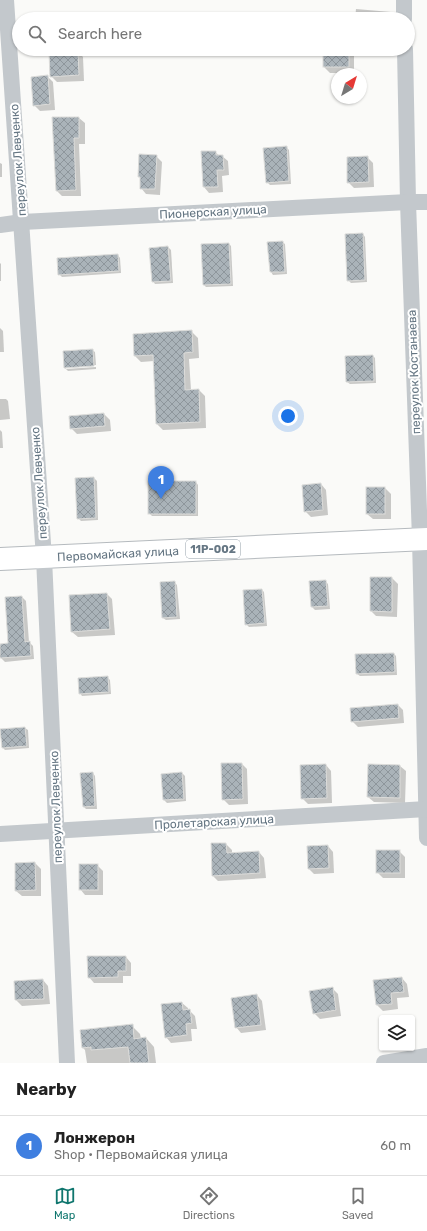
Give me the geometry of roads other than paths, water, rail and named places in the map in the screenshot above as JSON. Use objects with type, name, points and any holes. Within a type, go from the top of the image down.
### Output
[{"type":"main road","name":"Первомайская улица","points":[[0,559],[424,539]]},
{"type":"street","name":"переулок Левченко","points":[[6,0],[44,558],[67,1063]]},
{"type":"street","points":[[404,0],[404,12]]},
{"type":"street","name":"переулок Костанаева","points":[[405,56],[408,202],[424,539],[427,838]]},
{"type":"street","name":"Пионерская улица","points":[[0,225],[22,222],[427,202]]},
{"type":"street","name":"Пролетарская улица","points":[[0,834],[426,809]]},
{"type":"street","points":[[384,1063],[427,1056]]},
{"type":"place","name":"Лонжерон","points":[[161,499]]}]
